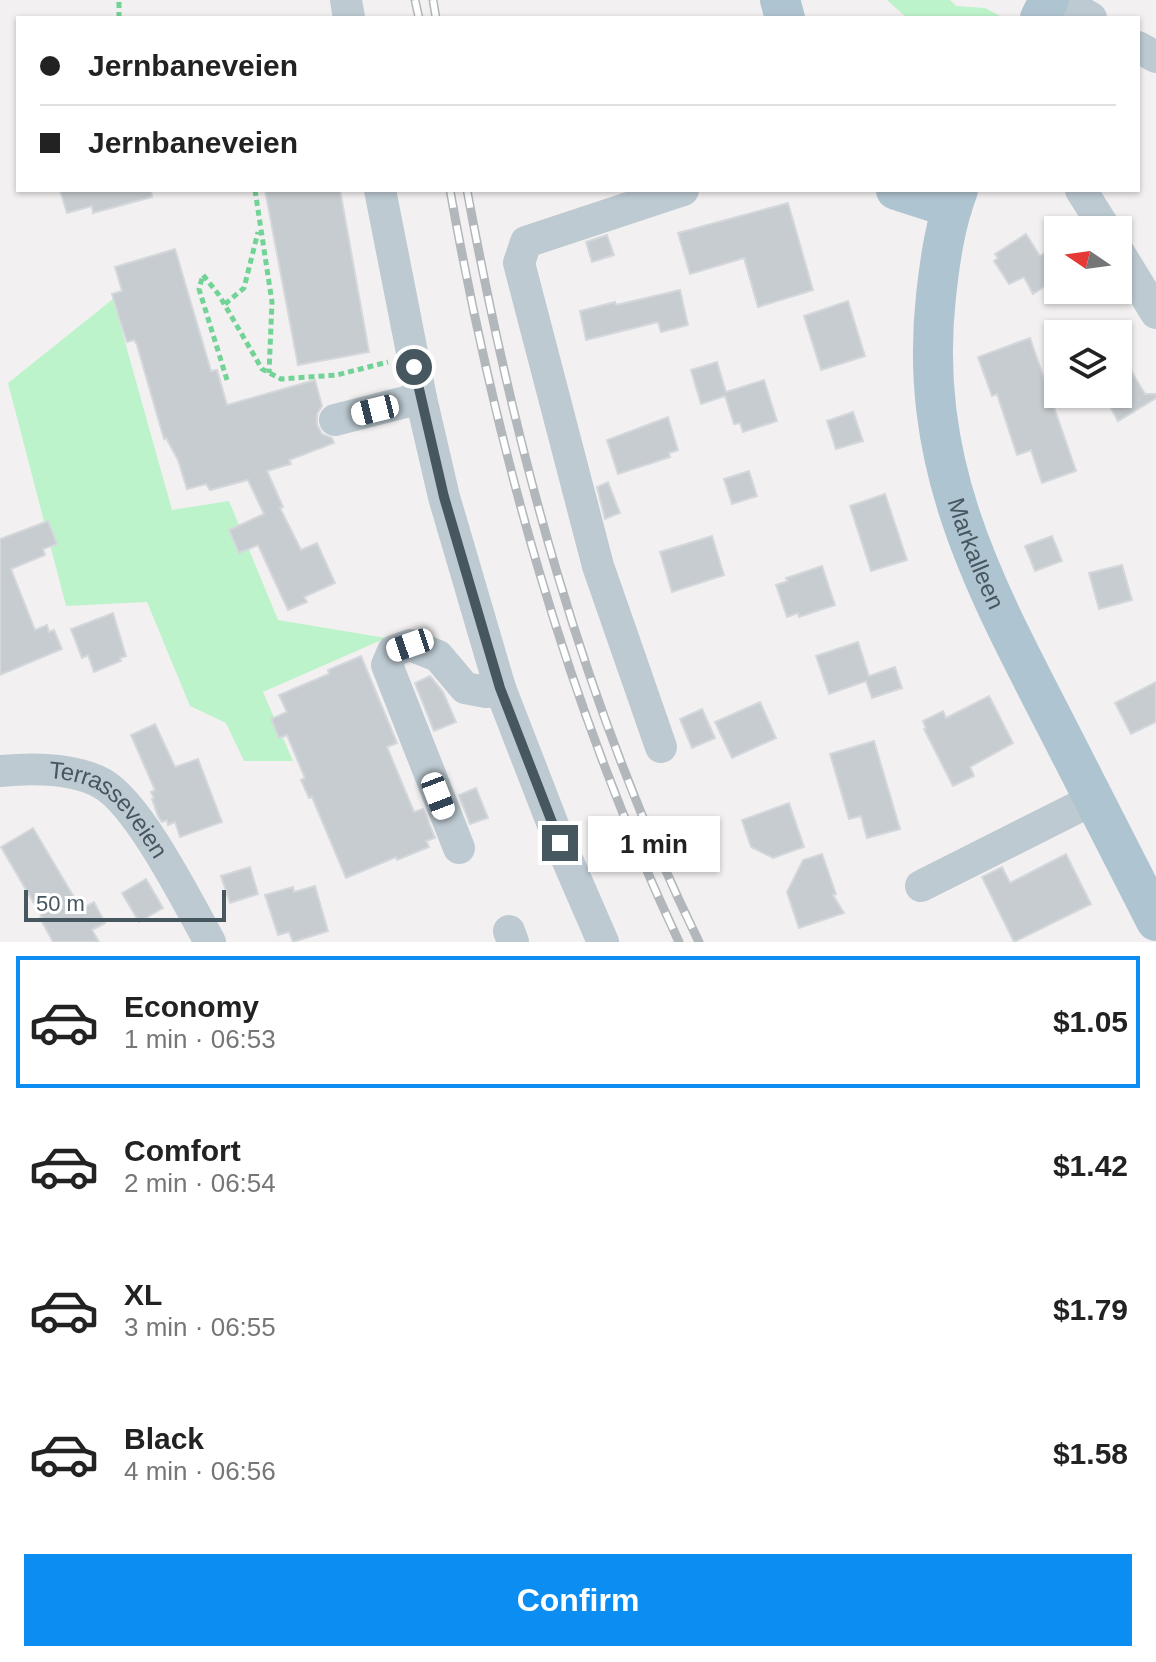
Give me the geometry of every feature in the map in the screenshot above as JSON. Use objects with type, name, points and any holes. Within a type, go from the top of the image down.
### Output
[{"type":"main road","name":"Markalleen","points":[[909,192],[955,199],[938,273],[932,329],[938,419],[950,488],[984,581],[1156,921]]},
{"type":"street","points":[[1061,0],[1088,16]]},
{"type":"street","points":[[380,192],[444,497],[500,688],[560,843],[603,942]]},
{"type":"street","points":[[661,747],[598,566],[519,263],[526,242],[677,192]]},
{"type":"street","points":[[1082,192],[1097,216]]},
{"type":"street","points":[[1132,274],[1156,313]]},
{"type":"street","points":[[335,420],[421,398]]},
{"type":"street","points":[[459,848],[387,665],[393,651],[410,645],[438,656],[465,688],[486,692],[500,688]]},
{"type":"street","name":"Terrasseveien","points":[[0,771],[34,769],[74,774],[104,785],[130,810],[210,942]]},
{"type":"street","points":[[921,886],[1094,799]]},
{"type":"path","points":[[255,192],[272,302],[269,373]]},
{"type":"path","points":[[225,304],[244,288],[259,226]]},
{"type":"path","points":[[227,380],[199,289],[203,275],[225,304],[262,369],[281,379],[337,375],[393,361]]},
{"type":"green space","points":[[887,0],[950,0],[956,6],[985,8],[1000,16],[905,16]]},
{"type":"green space","points":[[113,299],[172,510],[229,501],[278,620],[386,638],[263,692],[293,761],[244,761],[226,723],[190,706],[147,602],[66,606],[8,383]]},
{"type":"building","points":[[61,192],[151,192],[152,197],[93,213],[92,206],[67,213]]},
{"type":"building","points":[[265,192],[340,192],[369,352],[298,365]]},
{"type":"building","points":[[788,203],[813,290],[758,307],[744,258],[690,274],[678,233]]},
{"type":"building","points":[[1026,234],[1040,256],[1044,253],[1044,287],[1033,294],[1024,277],[1009,284],[994,261],[998,258],[995,254]]},
{"type":"building","points":[[607,235],[614,255],[592,262],[586,242]]},
{"type":"building","points":[[175,249],[211,371],[217,370],[227,405],[315,380],[322,406],[317,414],[317,425],[322,434],[332,438],[334,443],[289,460],[291,464],[267,471],[283,507],[280,508],[301,550],[317,543],[335,583],[304,597],[307,602],[288,610],[258,545],[239,553],[229,530],[264,514],[248,480],[210,490],[206,484],[187,489],[178,460],[164,439],[137,345],[134,340],[127,342],[120,321],[112,294],[122,291],[115,267]]},
{"type":"building","points":[[680,290],[688,325],[661,332],[658,322],[586,340],[580,311]]},
{"type":"building","points":[[848,301],[865,356],[821,370],[804,316]]},
{"type":"building","points":[[1030,338],[1044,378],[1044,408],[1054,408],[1076,471],[1042,483],[1031,450],[1017,455],[997,394],[992,396],[978,357]]},
{"type":"building","points":[[717,362],[726,392],[764,380],[777,421],[743,432],[740,423],[734,424],[725,396],[701,404],[691,370]]},
{"type":"building","points":[[1132,372],[1145,394],[1156,394],[1156,398],[1118,421],[1111,408],[1132,408]]},
{"type":"building","points":[[853,412],[863,441],[836,449],[827,421]]},
{"type":"building","points":[[668,417],[678,450],[669,453],[670,457],[618,474],[607,440]]},
{"type":"building","points":[[749,471],[757,496],[732,504],[724,479]]},
{"type":"building","points":[[608,482],[620,513],[605,519],[597,487]]},
{"type":"building","points":[[885,494],[907,560],[871,571],[850,506]]},
{"type":"building","points":[[48,521],[57,544],[43,549],[45,555],[11,569],[35,630],[47,625],[49,632],[54,630],[62,649],[0,675],[0,539]]},
{"type":"building","points":[[712,536],[724,575],[672,592],[660,552]]},
{"type":"building","points":[[1052,536],[1062,561],[1035,571],[1025,546]]},
{"type":"building","points":[[1122,565],[1132,600],[1099,609],[1089,573]]},
{"type":"building","points":[[822,566],[835,605],[799,617],[798,613],[787,617],[776,585],[788,581],[786,578]]},
{"type":"building","points":[[113,613],[126,656],[94,672],[88,655],[82,658],[71,629]]},
{"type":"building","points":[[858,642],[869,676],[895,667],[902,688],[872,698],[866,681],[829,694],[816,656]]},
{"type":"building","points":[[361,656],[397,743],[387,747],[414,812],[423,809],[435,838],[426,841],[429,847],[346,878],[312,797],[309,798],[301,780],[305,778],[287,735],[279,738],[271,719],[287,712],[279,695],[329,674],[328,670]]},
{"type":"building","points":[[430,676],[443,692],[456,722],[434,731],[415,683]]},
{"type":"building","points":[[1156,682],[1156,722],[1131,734],[1115,703]]},
{"type":"building","points":[[989,696],[1013,743],[970,767],[974,776],[953,786],[924,729],[923,721],[943,711],[946,718]]},
{"type":"building","points":[[760,702],[776,738],[732,758],[715,722]]},
{"type":"building","points":[[702,709],[715,738],[692,748],[680,719]]},
{"type":"building","points":[[155,724],[175,767],[198,759],[222,822],[180,837],[175,822],[168,825],[167,820],[162,822],[152,799],[151,792],[155,790],[131,735]]},
{"type":"building","points":[[874,741],[900,829],[867,838],[861,816],[849,819],[830,754]]},
{"type":"building","points":[[476,788],[488,818],[470,824],[459,795]]},
{"type":"building","points":[[789,803],[804,847],[773,858],[751,847],[742,820]]},
{"type":"building","points":[[33,828],[81,909],[94,902],[105,923],[92,930],[99,942],[53,942],[1,847]]},
{"type":"building","points":[[822,854],[836,894],[833,895],[844,913],[799,928],[787,892],[803,860]]},
{"type":"building","points":[[1066,854],[1091,904],[1014,942],[982,877],[1002,867],[1010,883]]},
{"type":"building","points":[[250,867],[258,894],[230,903],[221,876]]},
{"type":"building","points":[[146,879],[163,908],[139,922],[122,893]]},
{"type":"building","points":[[315,886],[328,931],[293,942],[289,932],[278,935],[265,895],[293,887],[294,892]]},
{"type":"railway","points":[[415,0],[419,16]]},
{"type":"railway","points":[[433,0],[436,16]]},
{"type":"railway","points":[[450,192],[490,383],[540,574],[602,760],[679,942]]},
{"type":"railway","points":[[467,192],[507,383],[531,479],[587,668],[658,852],[699,942]]},
{"type":"route","points":[[414,367],[444,497],[500,688],[560,843]]}]
